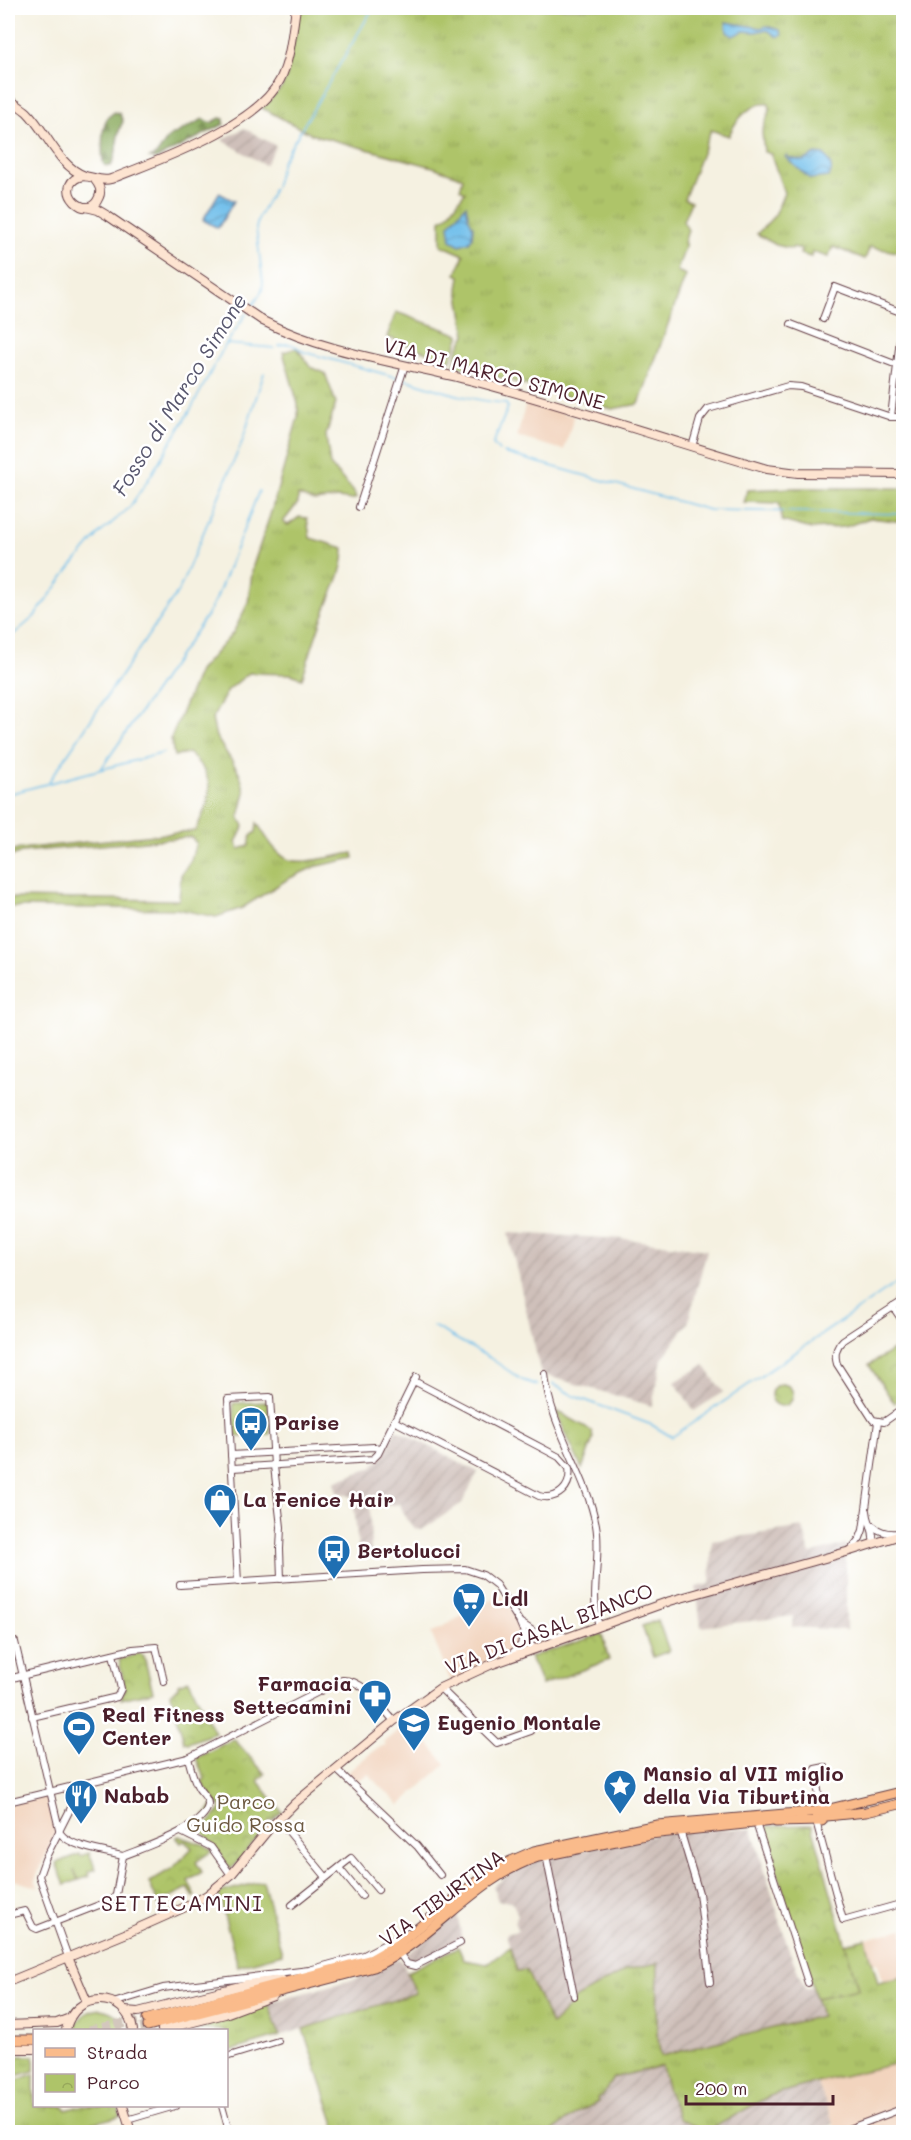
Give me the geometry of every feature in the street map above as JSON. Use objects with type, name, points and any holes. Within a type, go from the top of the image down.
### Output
[{"type":"main road","name":"VIA TIBURTINA","points":[[903,1791],[821,1811],[664,1825],[541,1849],[486,1874],[427,1922],[378,1956],[148,2022],[288,1990],[370,1968],[399,1953],[497,1877],[523,1862],[546,1855],[640,1835],[860,1813],[903,1803]]},
{"type":"main road","points":[[767,1822],[867,1817],[903,1809]]},
{"type":"main road","points":[[8,2034],[33,2034]]},
{"type":"main road","points":[[8,2047],[33,2040]]},
{"type":"street","points":[[8,99],[26,112],[71,168],[95,180],[111,179],[206,138],[265,100],[278,83],[288,58],[296,8]]},
{"type":"street","points":[[62,158],[68,170],[71,185],[70,196],[76,204],[86,207],[93,205],[98,200],[100,190],[111,179]]},
{"type":"street","points":[[71,185],[76,178],[85,176]]},
{"type":"street","points":[[95,180],[100,190]]},
{"type":"street","name":"VIA DI MARCO SIMONE","points":[[98,200],[108,216]]},
{"type":"street","name":"VIA DI MARCO SIMONE","points":[[86,207],[108,216],[255,315],[289,333],[322,345],[493,387],[776,471],[903,474]]},
{"type":"street","points":[[823,319],[835,287],[903,313],[900,364],[891,417]]},
{"type":"street","points":[[791,324],[900,364]]},
{"type":"street","points":[[359,507],[405,365]]},
{"type":"street","points":[[692,447],[700,419],[706,410],[788,386],[801,387],[891,417],[903,417]]},
{"type":"street","points":[[903,1300],[843,1340],[838,1345],[836,1354],[837,1364],[873,1420],[884,1422],[903,1408]]},
{"type":"street","points":[[893,1307],[903,1323]]},
{"type":"street","points":[[545,1374],[549,1405],[585,1485],[593,1511],[598,1538],[596,1609],[599,1626]]},
{"type":"street","points":[[233,1468],[371,1460],[377,1456],[380,1448],[415,1379],[559,1457],[569,1470],[569,1481],[566,1488],[554,1497],[539,1496],[394,1421]]},
{"type":"street","points":[[238,1581],[228,1399],[270,1397],[274,1466],[281,1527],[279,1549],[281,1579]]},
{"type":"street","points":[[850,1551],[863,1530],[878,1422]]},
{"type":"street","points":[[231,1455],[380,1448]]},
{"type":"street","points":[[335,1449],[339,1462]]},
{"type":"street","points":[[330,1463],[335,1449]]},
{"type":"street","points":[[866,1505],[867,1517],[873,1526],[890,1534],[903,1534]]},
{"type":"street","points":[[873,1526],[873,1544]]},
{"type":"street","points":[[863,1530],[873,1544]]},
{"type":"street","name":"VIA DI CASAL BIANCO","points":[[8,1982],[190,1905],[213,1891],[231,1875],[295,1803],[394,1721],[440,1688],[478,1670],[670,1601],[903,1534]]},
{"type":"street","points":[[180,1585],[448,1568],[471,1570],[488,1578],[496,1585],[519,1621],[523,1633],[535,1649]]},
{"type":"street","points":[[519,1621],[530,1631],[548,1637],[576,1634]]},
{"type":"street","points":[[530,1631],[535,1649]]},
{"type":"street","points":[[505,1660],[521,1645],[523,1633]]},
{"type":"street","points":[[15,1641],[63,1838],[73,1843],[123,1856],[181,1832],[195,1822],[208,1804],[195,1781],[188,1758]]},
{"type":"street","points":[[8,1679],[133,1649],[156,1647],[164,1682]]},
{"type":"street","points":[[32,1717],[117,1697],[121,1689],[113,1654]]},
{"type":"street","points":[[8,1802],[188,1758],[342,1680],[350,1680],[359,1684],[394,1721]]},
{"type":"street","points":[[440,1688],[497,1743],[531,1731]]},
{"type":"street","points":[[821,1811],[815,1769],[825,1767]]},
{"type":"street","points":[[336,1769],[419,1849],[440,1875]]},
{"type":"street","points":[[67,2029],[70,2018],[79,2007],[87,2002],[68,1957],[39,1875],[83,1784]]},
{"type":"street","points":[[279,1820],[326,1877]]},
{"type":"street","points":[[816,1821],[843,1920],[903,1903]]},
{"type":"street","points":[[756,1823],[808,1983]]},
{"type":"street","points":[[680,1830],[699,1889],[710,1982]]},
{"type":"street","points":[[181,1832],[211,1847],[231,1875]]},
{"type":"street","points":[[546,1855],[574,1996]]},
{"type":"street","points":[[8,1915],[22,1911],[27,1913],[34,1928],[113,1900],[116,1895],[123,1856]]},
{"type":"street","points":[[292,1905],[351,1858],[378,1890]]},
{"type":"street","points":[[339,1868],[362,1896]]},
{"type":"street","name":"VIA TIBURTINA","points":[[87,2002],[99,2000],[113,2003],[163,1988],[289,1974],[348,1960],[372,1951],[427,1922]]},
{"type":"street","points":[[399,1953],[407,1964],[415,1966],[460,1943]]},
{"type":"street","name":"VIA TIBURTINA","points":[[125,2011],[138,2012],[252,1983],[285,1980],[327,1972]]},
{"type":"street","name":"VIA TIBURTINA","points":[[169,2029],[233,2012],[288,1990]]},
{"type":"street","points":[[113,2003],[125,2011],[133,2029]]},
{"type":"street","points":[[8,2025],[57,2023],[70,2018]]},
{"type":"street","points":[[228,2056],[278,2041]]},
{"type":"street","points":[[8,2047],[33,2049]]},
{"type":"street","points":[[123,2107],[131,2133]]},
{"type":"street","points":[[127,2120],[172,2107]]},
{"type":"street","points":[[222,2107],[229,2131]]},
{"type":"street","points":[[844,2132],[903,2108]]},
{"type":"shaded area","points":[[244,128],[276,146],[265,165],[222,140]]},
{"type":"shaded area","points":[[526,403],[574,416],[564,450],[517,437]]},
{"type":"shaded area","points":[[508,1233],[626,1239],[707,1250],[688,1323],[662,1359],[652,1406],[541,1374]]},
{"type":"shaded area","points":[[704,1365],[723,1392],[694,1411],[675,1382]]},
{"type":"shaded area","points":[[396,1429],[478,1472],[462,1503],[422,1530],[416,1529],[406,1519],[400,1504],[370,1508],[371,1554],[359,1555],[353,1497],[337,1492],[334,1482],[373,1467],[387,1450]]},
{"type":"shaded area","points":[[803,1527],[810,1554],[846,1544],[846,1630],[792,1627],[793,1616],[701,1627],[696,1587],[710,1584],[712,1541]]},
{"type":"shaded area","points":[[502,1594],[535,1649],[451,1682],[431,1633]]},
{"type":"shaded area","points":[[409,1721],[446,1764],[400,1805],[368,1774],[355,1782],[348,1772],[377,1748],[386,1745],[384,1742]]},
{"type":"shaded area","points":[[47,1796],[55,1833],[35,1880],[39,1888],[8,1878],[8,1805]]},
{"type":"shaded area","points":[[752,1829],[789,1950],[805,1989],[813,1987],[822,2016],[661,2056],[657,2034],[657,1963],[576,1998],[552,2026],[526,1970],[517,1971],[506,1934],[518,1931],[514,1922],[518,1915],[512,1901],[498,1901],[493,1886],[528,1862],[661,1833]]},
{"type":"shaded area","points":[[457,1915],[463,1940],[414,1964],[410,1962],[406,1955]]},
{"type":"shaded area","points":[[903,1929],[903,1976],[883,1981],[878,1964],[872,1962],[866,1939]]},
{"type":"shaded area","points":[[399,1959],[417,1992],[280,2036],[268,2003],[355,1979]]},
{"type":"shaded area","points":[[903,2062],[903,2132],[834,2132],[834,2124],[817,2082]]},
{"type":"shaded area","points":[[662,2066],[667,2088],[681,2117],[701,2131],[708,2131],[769,2096],[817,2082],[834,2124],[813,2132],[551,2132],[597,2102],[597,2098],[603,2095],[613,2078]]},
{"type":"green space","points":[[299,8],[903,8],[903,253],[870,247],[865,259],[833,247],[828,257],[812,252],[811,257],[800,254],[801,249],[776,245],[757,234],[775,215],[784,193],[771,154],[764,152],[762,132],[770,109],[769,104],[762,104],[744,114],[729,136],[711,130],[684,199],[691,202],[683,221],[688,230],[677,271],[686,275],[639,404],[612,409],[454,365],[458,348],[466,335],[458,289],[460,276],[456,274],[464,255],[441,245],[441,220],[448,215],[465,192],[460,189],[463,178],[433,167],[311,134],[262,108],[282,87],[287,76]]},
{"type":"green space","points":[[114,112],[120,114],[123,122],[114,161],[111,166],[106,166],[103,163],[102,141],[105,123]]},
{"type":"green space","points":[[220,118],[224,119],[224,124],[156,159],[150,158],[156,155],[169,137],[203,119],[211,123]]},
{"type":"green space","points":[[396,312],[460,335],[450,361],[387,337]]},
{"type":"green space","points":[[297,348],[310,367],[325,373],[336,403],[326,435],[330,465],[354,492],[356,498],[314,501],[298,495],[298,503],[283,522],[288,525],[299,517],[307,518],[310,538],[344,548],[344,557],[338,580],[302,678],[291,674],[249,673],[228,690],[212,719],[216,737],[239,772],[245,792],[239,817],[244,826],[236,842],[239,849],[249,846],[251,836],[256,832],[257,823],[274,848],[287,859],[310,861],[353,853],[354,858],[314,867],[288,879],[242,908],[216,917],[177,909],[8,907],[8,898],[179,900],[181,875],[191,860],[196,843],[191,837],[22,852],[12,856],[8,861],[8,853],[19,849],[195,831],[208,799],[208,780],[198,762],[188,753],[174,756],[171,738],[199,671],[233,633],[248,603],[253,566],[298,417],[298,404],[283,352]]},
{"type":"green space","points":[[903,488],[903,522],[870,518],[845,527],[811,529],[782,521],[779,503],[744,502],[747,490]]},
{"type":"green space","points":[[893,1350],[903,1366],[903,1397],[894,1403],[869,1365]]},
{"type":"green space","points":[[782,1384],[790,1387],[793,1395],[790,1403],[782,1406],[774,1403],[771,1395],[774,1387]]},
{"type":"green space","points":[[268,1402],[270,1435],[236,1437],[233,1403]]},
{"type":"green space","points":[[555,1410],[592,1432],[593,1439],[582,1469]]},
{"type":"green space","points":[[658,1620],[669,1651],[653,1657],[642,1626]]},
{"type":"green space","points":[[602,1634],[609,1660],[542,1685],[530,1657]]},
{"type":"green space","points":[[140,1653],[144,1656],[153,1692],[121,1699],[125,1688],[119,1660]]},
{"type":"green space","points":[[189,1680],[215,1733],[188,1743],[184,1742],[171,1694],[178,1684]]},
{"type":"green space","name":"Parco Guido Rossa","points":[[234,1739],[265,1774],[258,1781],[282,1812],[272,1821],[270,1820],[267,1827],[231,1869],[204,1833],[206,1826],[222,1808],[218,1803],[201,1826],[198,1835],[191,1833],[190,1830],[201,1823],[214,1802],[201,1782],[205,1779],[196,1758]]},
{"type":"green space","points":[[812,1825],[858,1989],[816,1998],[763,1826]]},
{"type":"green space","points":[[176,1837],[205,1845],[212,1851],[196,1862],[202,1872],[188,1881],[196,1896],[194,1897],[188,1888],[162,1901],[164,1906],[160,1908],[149,1882],[173,1868],[192,1848],[184,1841],[181,1843]]},
{"type":"green space","points":[[89,1853],[96,1869],[88,1872],[89,1876],[79,1880],[74,1870],[78,1880],[65,1885],[56,1863]]},
{"type":"green space","points":[[263,1881],[282,1954],[238,1966],[218,1893]]},
{"type":"green space","points":[[866,1939],[878,1983],[903,1977],[903,2062],[769,2096],[708,2131],[703,2131],[679,2119],[667,2088],[662,2066],[613,2078],[603,2095],[597,2098],[598,2102],[551,2132],[329,2132],[337,2130],[303,2029],[416,1993],[407,1972],[458,1947],[464,1960],[487,1964],[510,1947],[517,1971],[526,1970],[552,2025],[576,1998],[626,1970],[658,1963],[657,2034],[661,2056],[821,2016],[816,1998],[858,1989],[845,1944]]},
{"type":"green space","points":[[268,2003],[280,2036],[228,2052],[228,2029],[175,2029]]},
{"type":"green space","points":[[100,2009],[109,2011],[116,2015],[125,2029],[75,2029],[84,2015]]},
{"type":"green space","points":[[8,2056],[33,2056],[33,2071],[8,2078]]},
{"type":"green space","points":[[33,2074],[33,2107],[64,2107],[66,2110],[76,2107],[118,2107],[121,2116],[81,2126],[83,2132],[8,2132],[8,2083]]},
{"type":"water","points":[[726,22],[761,28],[766,26],[780,30],[782,35],[777,37],[765,30],[744,31],[733,36],[727,32]]},
{"type":"water","points":[[816,154],[825,155],[829,161],[831,169],[828,177],[810,179],[785,157],[787,155],[789,158],[803,161]]},
{"type":"water","points":[[219,193],[234,201],[218,228],[203,220]]},
{"type":"water","points":[[466,205],[473,227],[472,238],[469,242],[460,245],[451,240],[449,225]]},
{"type":"waterway","name":"Fosso di Marco Simone","points":[[251,308],[262,291],[263,282],[256,228],[259,217],[275,187],[282,162],[373,8]]},
{"type":"waterway","name":"Fosso di Marco Simone","points":[[8,639],[34,617],[98,535],[129,508],[191,409],[223,349],[246,314]]},
{"type":"waterway","points":[[227,344],[274,348]]},
{"type":"waterway","points":[[279,346],[290,344],[304,352],[399,378]]},
{"type":"waterway","points":[[48,783],[179,590],[242,442],[264,373]]},
{"type":"waterway","points":[[404,379],[467,397],[505,403],[508,407],[493,444],[499,451]]},
{"type":"waterway","points":[[504,453],[709,510],[904,514]]},
{"type":"waterway","points":[[101,769],[207,615],[216,599],[259,491]]},
{"type":"waterway","points":[[8,794],[163,753]]},
{"type":"waterway","points":[[553,1384],[574,1396],[652,1425],[672,1437],[904,1278]]},
{"type":"waterway","points":[[433,1326],[490,1358],[522,1380],[537,1385]]},
{"type":"tunnel","points":[[94,2029],[147,2019]]},
{"type":"tunnel","points":[[132,2029],[148,2026]]},
{"type":"place","name":"Parise","points":[[251,1452]]},
{"type":"place","name":"La Fenice Hair","points":[[220,1529]]},
{"type":"place","name":"Bertolucci","points":[[334,1580]]},
{"type":"place","name":"Lidl","points":[[469,1628]]},
{"type":"place","name":"Farmacia Settecamini","points":[[375,1725]]},
{"type":"place","name":"Eugenio Montale","points":[[414,1752]]},
{"type":"place","name":"Real Fitness Center","points":[[79,1756]]},
{"type":"place","name":"Mansio al VII miglio della Via Tiburtina","points":[[620,1815]]},
{"type":"place","name":"Nabab","points":[[81,1825]]},
{"type":"district","name":"SETTECAMINI","points":[[182,1903]]}]
